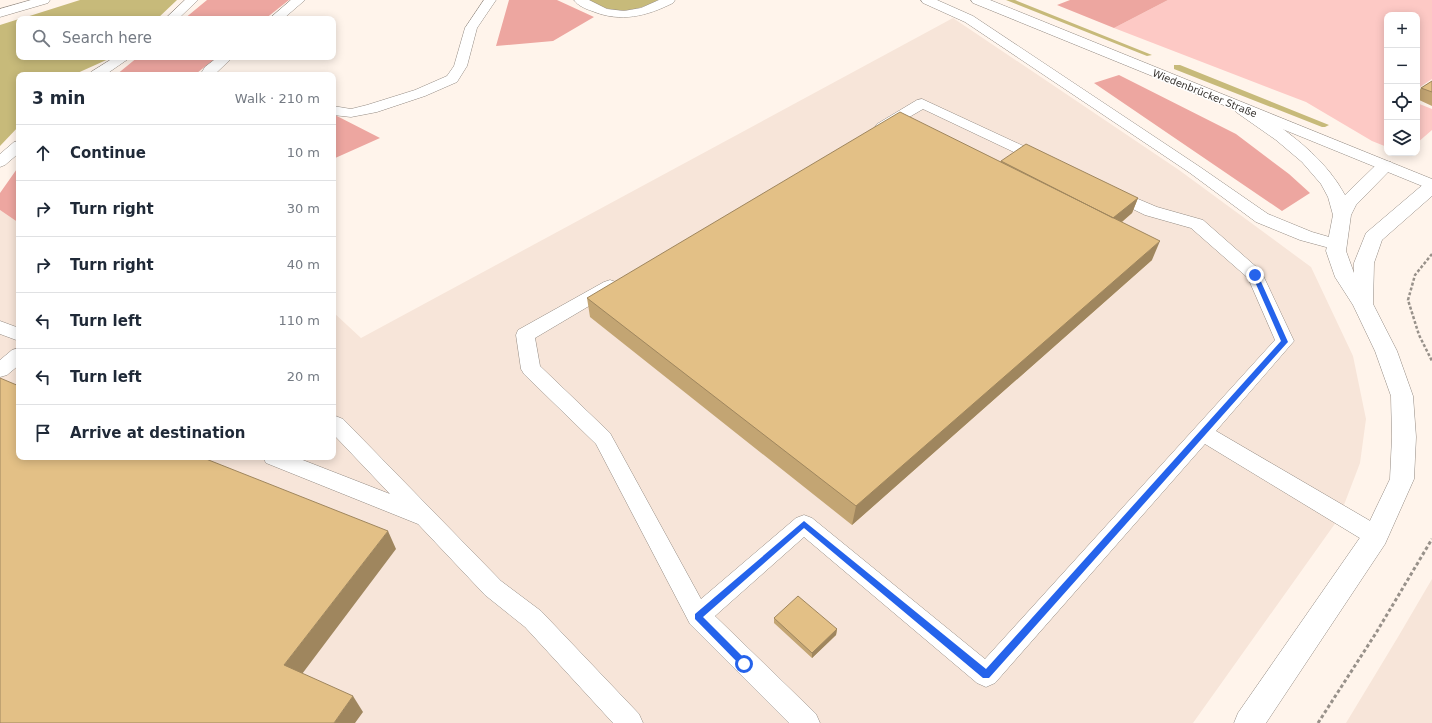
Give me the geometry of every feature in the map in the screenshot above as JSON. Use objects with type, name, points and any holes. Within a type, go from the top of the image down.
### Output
[{"type":"street","name":"Wiedenbrücker Straße","points":[[978,0],[1432,185]]},
{"type":"street","points":[[1242,108],[1295,146],[1324,177],[1337,198],[1342,215]]},
{"type":"street","points":[[1253,722],[1376,536],[1402,478],[1404,437],[1402,396],[1386,351],[1363,304],[1345,277],[1336,251],[1342,215],[1348,203],[1385,166]]},
{"type":"street","points":[[1363,304],[1364,263],[1373,237],[1432,185]]},
{"type":"lane","points":[[0,13],[44,0]]},
{"type":"lane","points":[[174,16],[192,0]]},
{"type":"lane","points":[[279,16],[299,0]]},
{"type":"lane","points":[[336,111],[352,113],[371,109],[432,89],[451,80],[461,67],[471,29],[485,10],[490,0]]},
{"type":"lane","points":[[580,0],[594,9],[615,15],[652,9],[669,0]]},
{"type":"lane","points":[[927,0],[969,18],[1189,166],[1262,218],[1306,236],[1337,244]]},
{"type":"lane","points":[[101,72],[119,60]]},
{"type":"lane","points":[[209,72],[222,60]]},
{"type":"lane","points":[[867,135],[922,103],[1058,167]]},
{"type":"lane","points":[[0,162],[16,148]]},
{"type":"lane","points":[[698,616],[804,524],[986,675],[1285,342],[1255,275],[1197,224],[1151,211],[1094,184]]},
{"type":"lane","points":[[628,275],[525,335],[531,369],[603,439],[698,616],[744,664],[807,723]]},
{"type":"lane","points":[[0,327],[16,334]]},
{"type":"lane","points":[[0,370],[16,357]]},
{"type":"lane","points":[[336,424],[493,588],[533,619],[630,723]]},
{"type":"lane","points":[[1202,434],[1376,536]]},
{"type":"lane","points":[[280,460],[427,519]]},
{"type":"path","points":[[1432,254],[1415,275],[1408,300],[1419,335],[1432,361]]},
{"type":"path","points":[[1318,723],[1376,633],[1432,539]]},
{"type":"shaded area","points":[[80,0],[177,0],[160,16],[29,16]]},
{"type":"shaded area","points":[[207,0],[289,0],[269,16],[188,16]]},
{"type":"shaded area","points":[[509,0],[557,0],[594,17],[553,41],[496,46]]},
{"type":"shaded area","points":[[588,0],[658,0],[641,8],[632,10],[614,10],[597,5]]},
{"type":"shaded area","points":[[1070,0],[1168,0],[1114,28],[1057,5]]},
{"type":"shaded area","points":[[1168,0],[1432,0],[1432,79],[1420,87],[1420,12],[1384,12],[1384,146],[1372,141],[1306,102],[1114,28]]},
{"type":"shaded area","points":[[953,18],[1179,170],[1311,267],[1353,356],[1366,419],[1360,463],[1339,518],[1193,723],[0,723],[0,210],[16,221],[16,460],[336,460],[336,315],[361,338]]},
{"type":"shaded area","points":[[16,20],[16,60],[106,60],[80,72],[16,72],[16,129],[0,146],[0,25]]},
{"type":"shaded area","points":[[134,60],[213,60],[198,72],[120,72]]},
{"type":"shaded area","points":[[1119,75],[1236,134],[1289,174],[1310,193],[1282,211],[1094,83]]},
{"type":"shaded area","points":[[1420,104],[1432,109],[1432,130],[1420,140]]},
{"type":"shaded area","points":[[336,116],[380,138],[336,158]]},
{"type":"shaded area","points":[[16,170],[16,221],[0,210],[0,193]]},
{"type":"shaded area","points":[[1432,579],[1432,723],[1346,723],[1398,637]]},
{"type":"building","points":[[1432,81],[1432,92],[1421,88]]},
{"type":"building","points":[[900,112],[1160,241],[856,506],[587,298]]},
{"type":"building","points":[[1026,144],[1138,198],[1113,218],[1001,161]]},
{"type":"building","points":[[0,378],[16,385],[16,460],[209,460],[388,531],[284,665],[353,696],[334,723],[0,723]]},
{"type":"building","points":[[798,596],[837,629],[812,653],[774,618]]},
{"type":"waterway","points":[[1009,0],[1149,55]]},
{"type":"waterway","points":[[1177,67],[1325,125]]},
{"type":"route","points":[[744,664],[698,616],[804,524],[986,675],[1285,342],[1255,275]]}]
